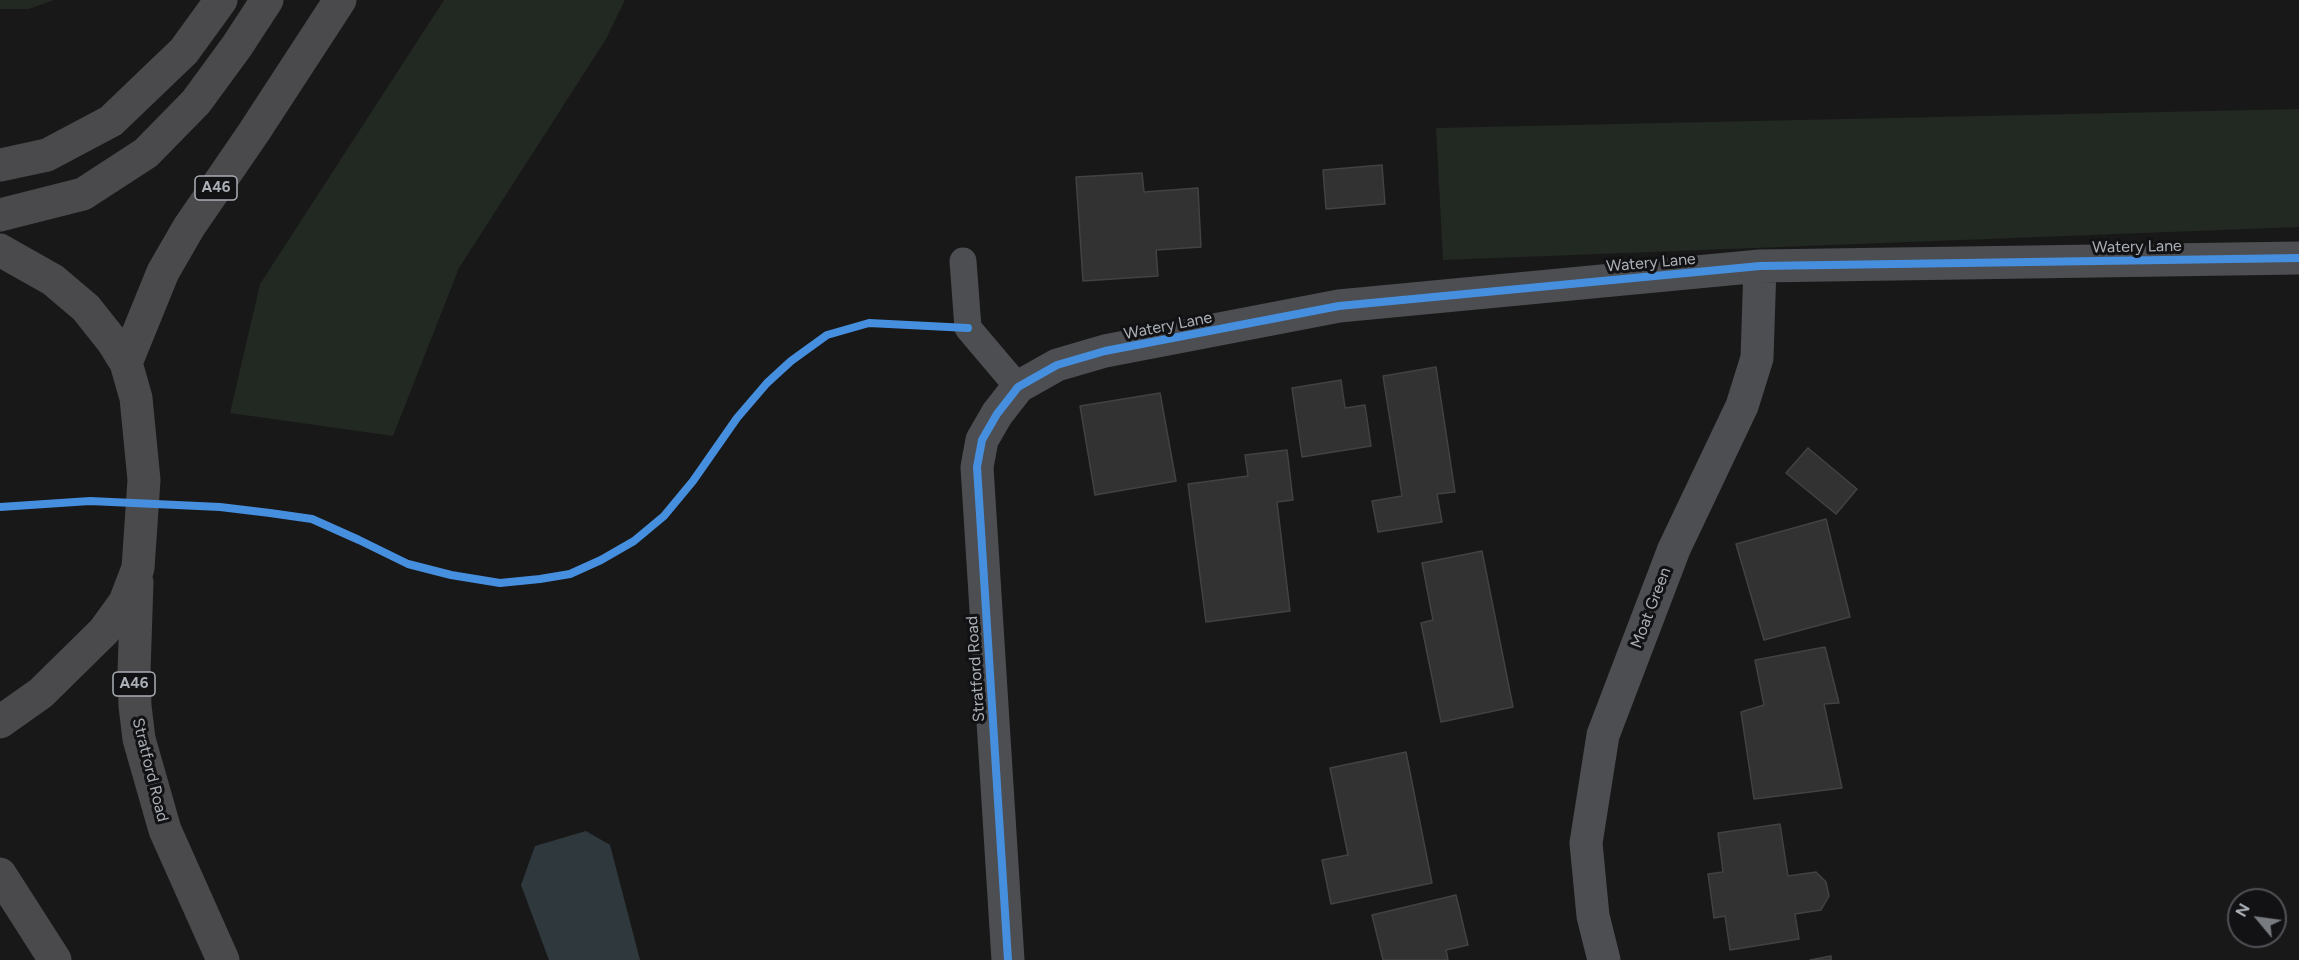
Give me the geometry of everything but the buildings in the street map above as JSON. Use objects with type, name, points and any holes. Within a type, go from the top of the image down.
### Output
[{"type":"highway","points":[[0,165],[47,154],[111,121],[184,51],[220,0]]},
{"type":"highway","points":[[0,215],[83,194],[146,153],[196,102],[267,0]]},
{"type":"highway","name":"A46","points":[[126,363],[168,263],[189,227],[340,0]]},
{"type":"highway","name":"Stratford Road","points":[[0,250],[53,280],[86,308],[113,342],[126,363],[136,398],[144,480],[134,672],[139,739],[165,830],[223,960]]},
{"type":"highway","points":[[0,722],[41,693],[104,631],[125,602],[138,568]]},
{"type":"highway","points":[[0,874],[55,960]]},
{"type":"street","name":"Watery Lane","points":[[1018,387],[1058,365],[1105,351],[1339,306],[1760,266],[2299,258]]},
{"type":"street","name":"Moat Green","points":[[1604,960],[1593,916],[1586,843],[1603,735],[1674,549],[1742,406],[1757,358],[1760,266]]},
{"type":"street","name":"Stratford Road","points":[[1008,960],[977,467],[982,440],[997,414],[1018,387]]},
{"type":"lane","points":[[963,261],[968,328],[1018,387]]},
{"type":"shaded area","points":[[0,0],[54,0],[29,9],[0,9]]},
{"type":"shaded area","points":[[444,0],[625,0],[606,39],[459,268],[393,436],[230,413],[260,284]]},
{"type":"shaded area","points":[[2299,109],[2299,227],[1443,260],[1436,128]]},
{"type":"shaded area","points":[[586,831],[610,845],[640,960],[549,960],[521,885],[535,846]]},
{"type":"cycle path","points":[[1008,960],[977,467],[982,440],[997,414],[1018,387],[1057,365],[1105,351],[1339,306],[1760,266],[2299,258]]},
{"type":"cycle path","points":[[0,507],[90,501],[220,507],[312,519],[408,564],[451,575],[500,583],[570,574],[634,541],[664,516],[693,481],[737,418],[767,383],[791,361],[827,335],[869,323],[968,328]]}]
